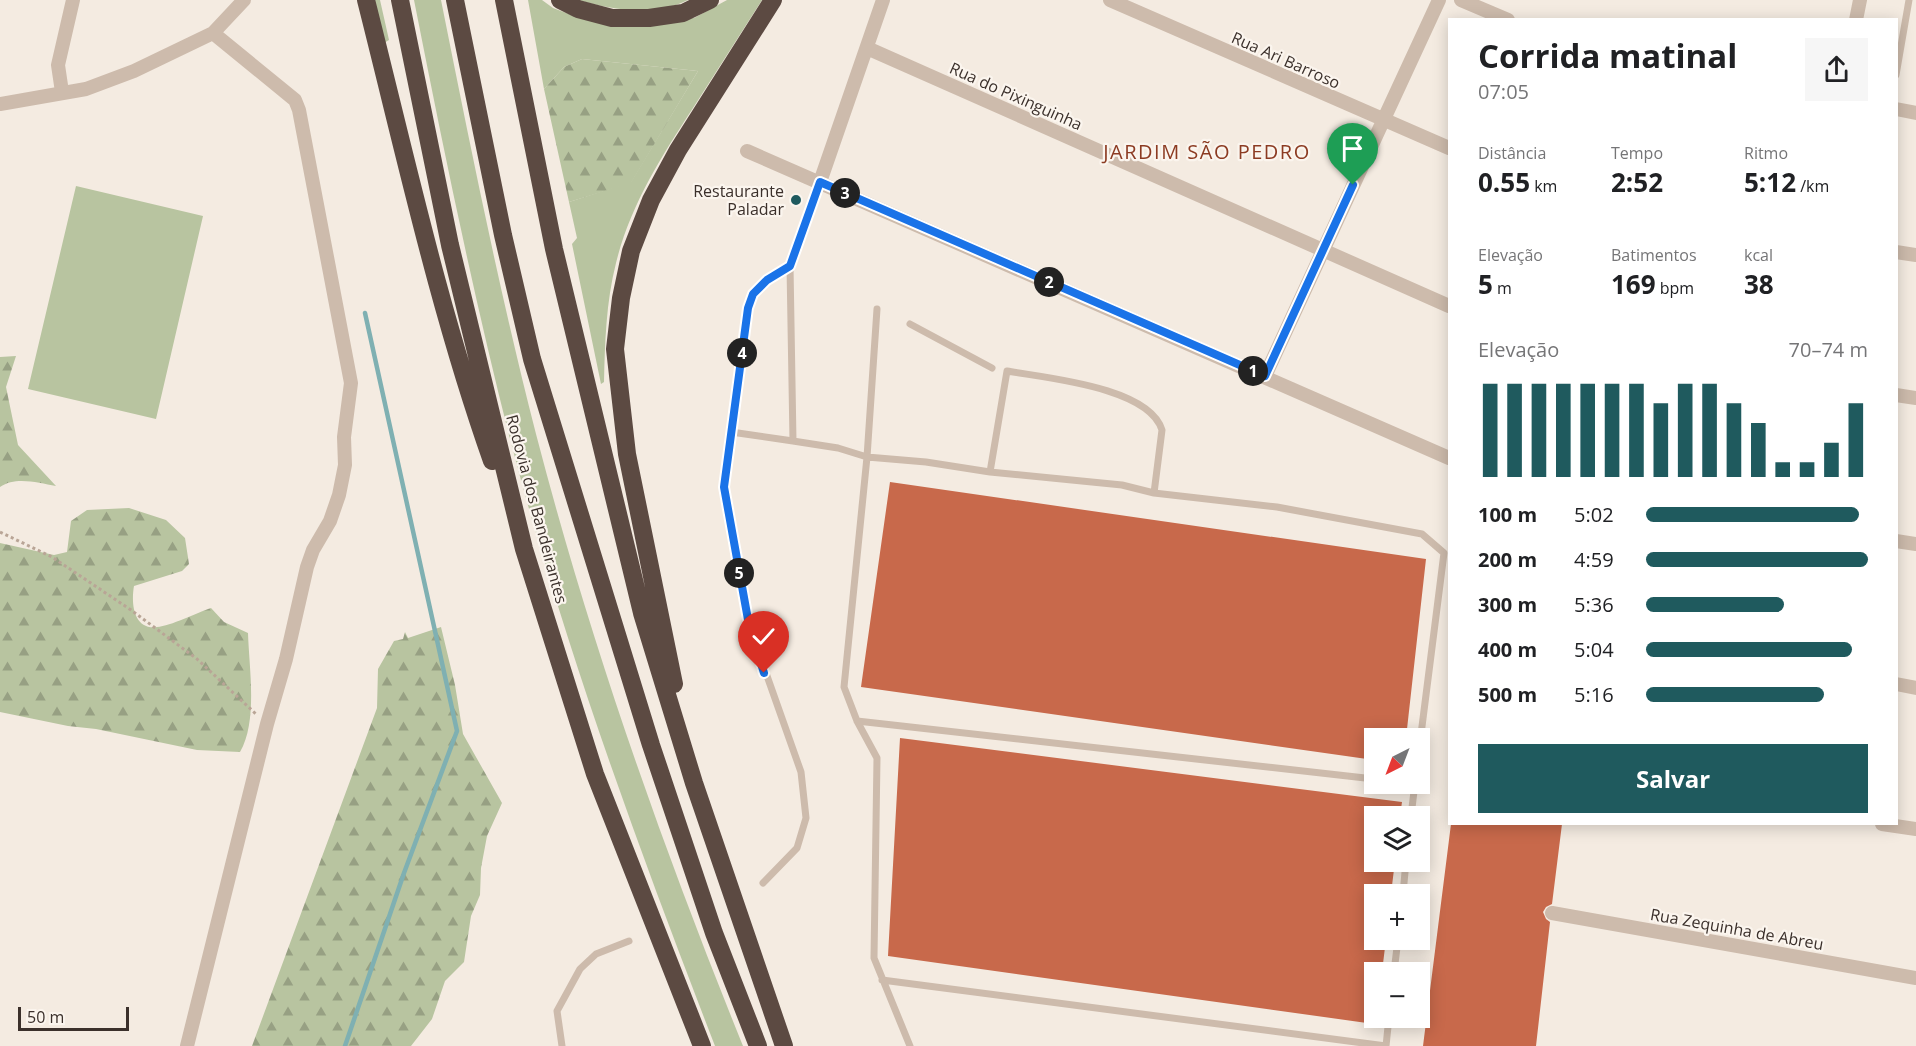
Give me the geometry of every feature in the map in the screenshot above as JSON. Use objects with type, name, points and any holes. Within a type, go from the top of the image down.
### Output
[{"type":"highway","points":[[366,0],[435,275],[469,395],[524,549]]},
{"type":"highway","name":"Rodovia dos Bandeirantes","points":[[400,0],[450,245],[524,549],[595,774],[702,1046]]},
{"type":"highway","points":[[455,0],[503,235],[532,359],[651,745],[714,933],[758,1046]]},
{"type":"highway","points":[[504,0],[554,249],[636,591],[693,783],[784,1046]]},
{"type":"highway","points":[[560,0],[578,9],[612,18],[649,18],[683,13],[710,0]]},
{"type":"highway","points":[[693,783],[627,454],[615,350],[631,251],[651,200],[678,150],[773,0]]},
{"type":"street","points":[[62,92],[58,65],[73,0]]},
{"type":"street","points":[[0,104],[86,89],[135,71],[213,33],[244,0]]},
{"type":"street","points":[[820,182],[882,0]]},
{"type":"street","name":"Rua Ari Barroso","points":[[1110,0],[1384,122],[1448,148]]},
{"type":"street","points":[[1265,376],[1439,0]]},
{"type":"street","points":[[1461,0],[1503,18]]},
{"type":"street","points":[[1856,18],[1860,0]]},
{"type":"street","points":[[187,1046],[306,567],[330,521],[339,495],[345,465],[344,437],[351,383],[295,100],[213,33]]},
{"type":"street","name":"Rua do Pixinguinha","points":[[867,48],[1448,306]]},
{"type":"street","points":[[1898,109],[1916,113]]},
{"type":"street","points":[[747,151],[1448,458]]},
{"type":"street","points":[[1898,252],[1916,255]]},
{"type":"street","points":[[1898,394],[1916,398]]},
{"type":"street","points":[[1898,541],[1916,544]]},
{"type":"street","points":[[1898,684],[1916,688]]},
{"type":"street","points":[[1889,825],[1916,829]]},
{"type":"street","name":"Rua Zequinha de Abreu","points":[[1552,913],[1916,978]]},
{"type":"lane","points":[[1898,53],[1909,0]]},
{"type":"lane","points":[[793,441],[790,266],[820,182]]},
{"type":"lane","points":[[763,883],[797,848],[806,818],[801,772],[749,625],[724,487],[748,308],[753,294],[767,280],[790,266]]},
{"type":"lane","points":[[877,309],[867,457],[844,687],[857,721],[877,758],[874,958],[910,1046]]},
{"type":"lane","points":[[910,324],[992,368]]},
{"type":"lane","points":[[990,472],[1006,371],[1108,390],[1152,413],[1159,420],[1162,430],[1154,493]]},
{"type":"lane","points":[[731,432],[838,448],[867,457],[926,462],[1277,507],[1422,534],[1444,553],[1422,728]]},
{"type":"lane","points":[[857,721],[1364,778]]},
{"type":"lane","points":[[562,1046],[557,1011],[580,969],[596,954],[628,942]]},
{"type":"lane","points":[[882,980],[1386,1046],[1388,1028]]},
{"type":"path","points":[[0,532],[52,557],[131,610],[197,659],[267,724]]},
{"type":"green space","points":[[374,0],[380,0],[389,40],[384,43]]},
{"type":"green space","points":[[414,0],[441,0],[497,272],[522,380],[557,512],[629,743],[684,895],[743,1046],[715,1046],[658,896],[578,670],[531,516],[483,330]]},
{"type":"green space","points":[[528,0],[542,0],[553,8],[582,19],[694,18],[727,0],[762,0],[658,164],[629,222],[616,263],[610,292],[604,382],[601,384],[572,244],[577,238],[569,202],[631,182],[698,71],[582,59],[564,67],[544,89]]},
{"type":"green space","points":[[578,0],[688,0],[661,9],[633,10],[605,7]]},
{"type":"green space","points":[[582,59],[698,71],[631,183],[569,202],[544,89],[564,67]]},
{"type":"green space","points":[[76,186],[203,216],[156,419],[28,389]]},
{"type":"green space","points":[[16,356],[6,387],[18,445],[56,486],[20,481],[0,487],[0,357]]},
{"type":"green space","points":[[129,508],[166,520],[185,538],[189,564],[182,571],[134,586],[133,600],[138,620],[149,627],[157,627],[211,608],[224,622],[248,633],[251,710],[246,739],[240,752],[197,750],[0,712],[0,543],[54,555],[67,552],[71,521],[87,510]]},
{"type":"green space","points":[[441,627],[455,685],[463,734],[502,803],[487,836],[481,868],[480,895],[471,916],[464,962],[445,981],[432,1019],[411,1046],[252,1046],[377,708],[378,669],[394,641],[403,639],[405,632],[408,638]]},
{"type":"building","points":[[890,482],[1426,559],[1407,728],[1364,728],[1364,759],[861,687]]},
{"type":"building","points":[[900,738],[1402,802],[1401,806],[1364,806],[1364,872],[1394,872],[1392,884],[1364,884],[1364,950],[1385,950],[1383,962],[1364,962],[1364,1023],[888,956]]},
{"type":"building","points":[[1451,825],[1562,825],[1552,904],[1543,912],[1550,922],[1536,1046],[1423,1046],[1425,1028],[1430,1028],[1430,990]]},
{"type":"waterway","points":[[345,1046],[404,873],[457,731],[365,313]]},
{"type":"place","name":"Restaurante Paladar","points":[[796,200]]},
{"type":"district","name":"JARDIM SÃO PEDRO","points":[[1207,151]]},
{"type":"route","points":[[764,673],[749,625],[724,487],[748,308],[753,294],[767,280],[790,266],[820,182],[1265,376],[1353,185]]}]
